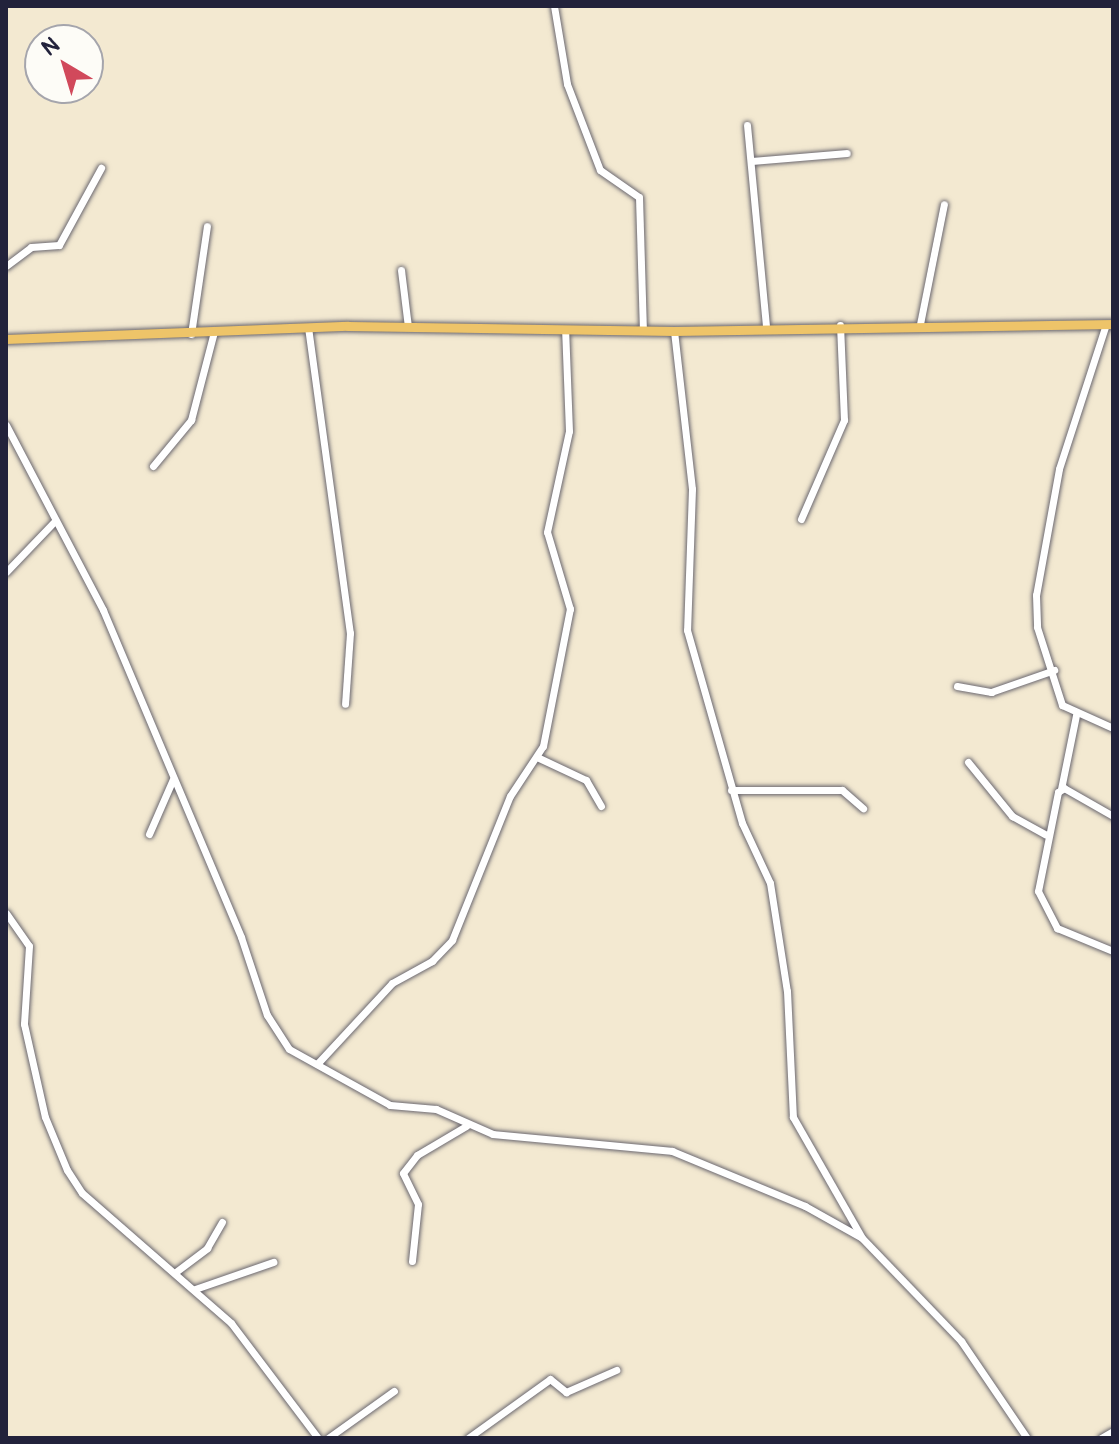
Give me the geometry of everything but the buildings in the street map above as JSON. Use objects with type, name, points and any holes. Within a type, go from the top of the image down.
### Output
[{"type":"main road","points":[[6,339],[308,327],[674,331],[766,325],[1110,324]]},
{"type":"street","points":[[554,6],[567,84],[600,170],[639,197],[643,330]]},
{"type":"street","points":[[747,125],[766,325]]},
{"type":"street","points":[[752,161],[847,153]]},
{"type":"street","points":[[6,266],[24,250],[59,245],[101,168]]},
{"type":"street","points":[[920,324],[944,204]]},
{"type":"street","points":[[191,334],[207,226]]},
{"type":"street","points":[[401,270],[408,327]]},
{"type":"street","points":[[1110,324],[1042,546],[1037,627],[1054,670],[1062,705],[1076,715],[1113,728]]},
{"type":"street","points":[[801,519],[844,420],[840,325]]},
{"type":"street","points":[[308,327],[350,633],[345,704]]},
{"type":"street","points":[[317,1064],[392,983],[432,961],[452,940],[510,796],[539,758],[570,609],[547,532],[569,431],[565,329]]},
{"type":"street","points":[[674,331],[693,515],[685,613],[731,790],[770,883],[787,991],[793,1117],[845,1215],[862,1238],[961,1341],[1027,1438]]},
{"type":"street","points":[[153,466],[191,420],[214,332]]},
{"type":"street","points":[[6,425],[54,522],[103,610],[267,1015],[289,1049],[374,1100],[436,1109],[466,1126],[672,1151],[770,1189],[862,1238]]},
{"type":"street","points":[[6,572],[54,522]]},
{"type":"street","points":[[957,686],[991,692],[1054,670]]},
{"type":"street","points":[[1076,715],[1061,789],[1045,834],[1040,907],[1066,934],[1113,951]]},
{"type":"street","points":[[539,758],[586,780],[601,806]]},
{"type":"street","points":[[968,762],[1012,816],[1045,834]]},
{"type":"street","points":[[149,834],[173,779]]},
{"type":"street","points":[[1061,789],[1113,816]]},
{"type":"street","points":[[731,790],[842,790],[863,808]]},
{"type":"street","points":[[6,913],[29,946],[24,1024],[45,1117],[67,1170],[82,1193],[177,1271],[231,1323],[318,1438]]},
{"type":"street","points":[[412,1261],[418,1204],[403,1173],[417,1155],[466,1126]]},
{"type":"street","points":[[845,1215],[847,1230]]},
{"type":"street","points":[[177,1271],[207,1248],[222,1222]]},
{"type":"street","points":[[195,1289],[273,1262]]},
{"type":"street","points":[[468,1438],[550,1379],[566,1392],[616,1370]]},
{"type":"street","points":[[328,1438],[394,1391]]},
{"type":"street","points":[[1101,1438],[1113,1431]]}]
